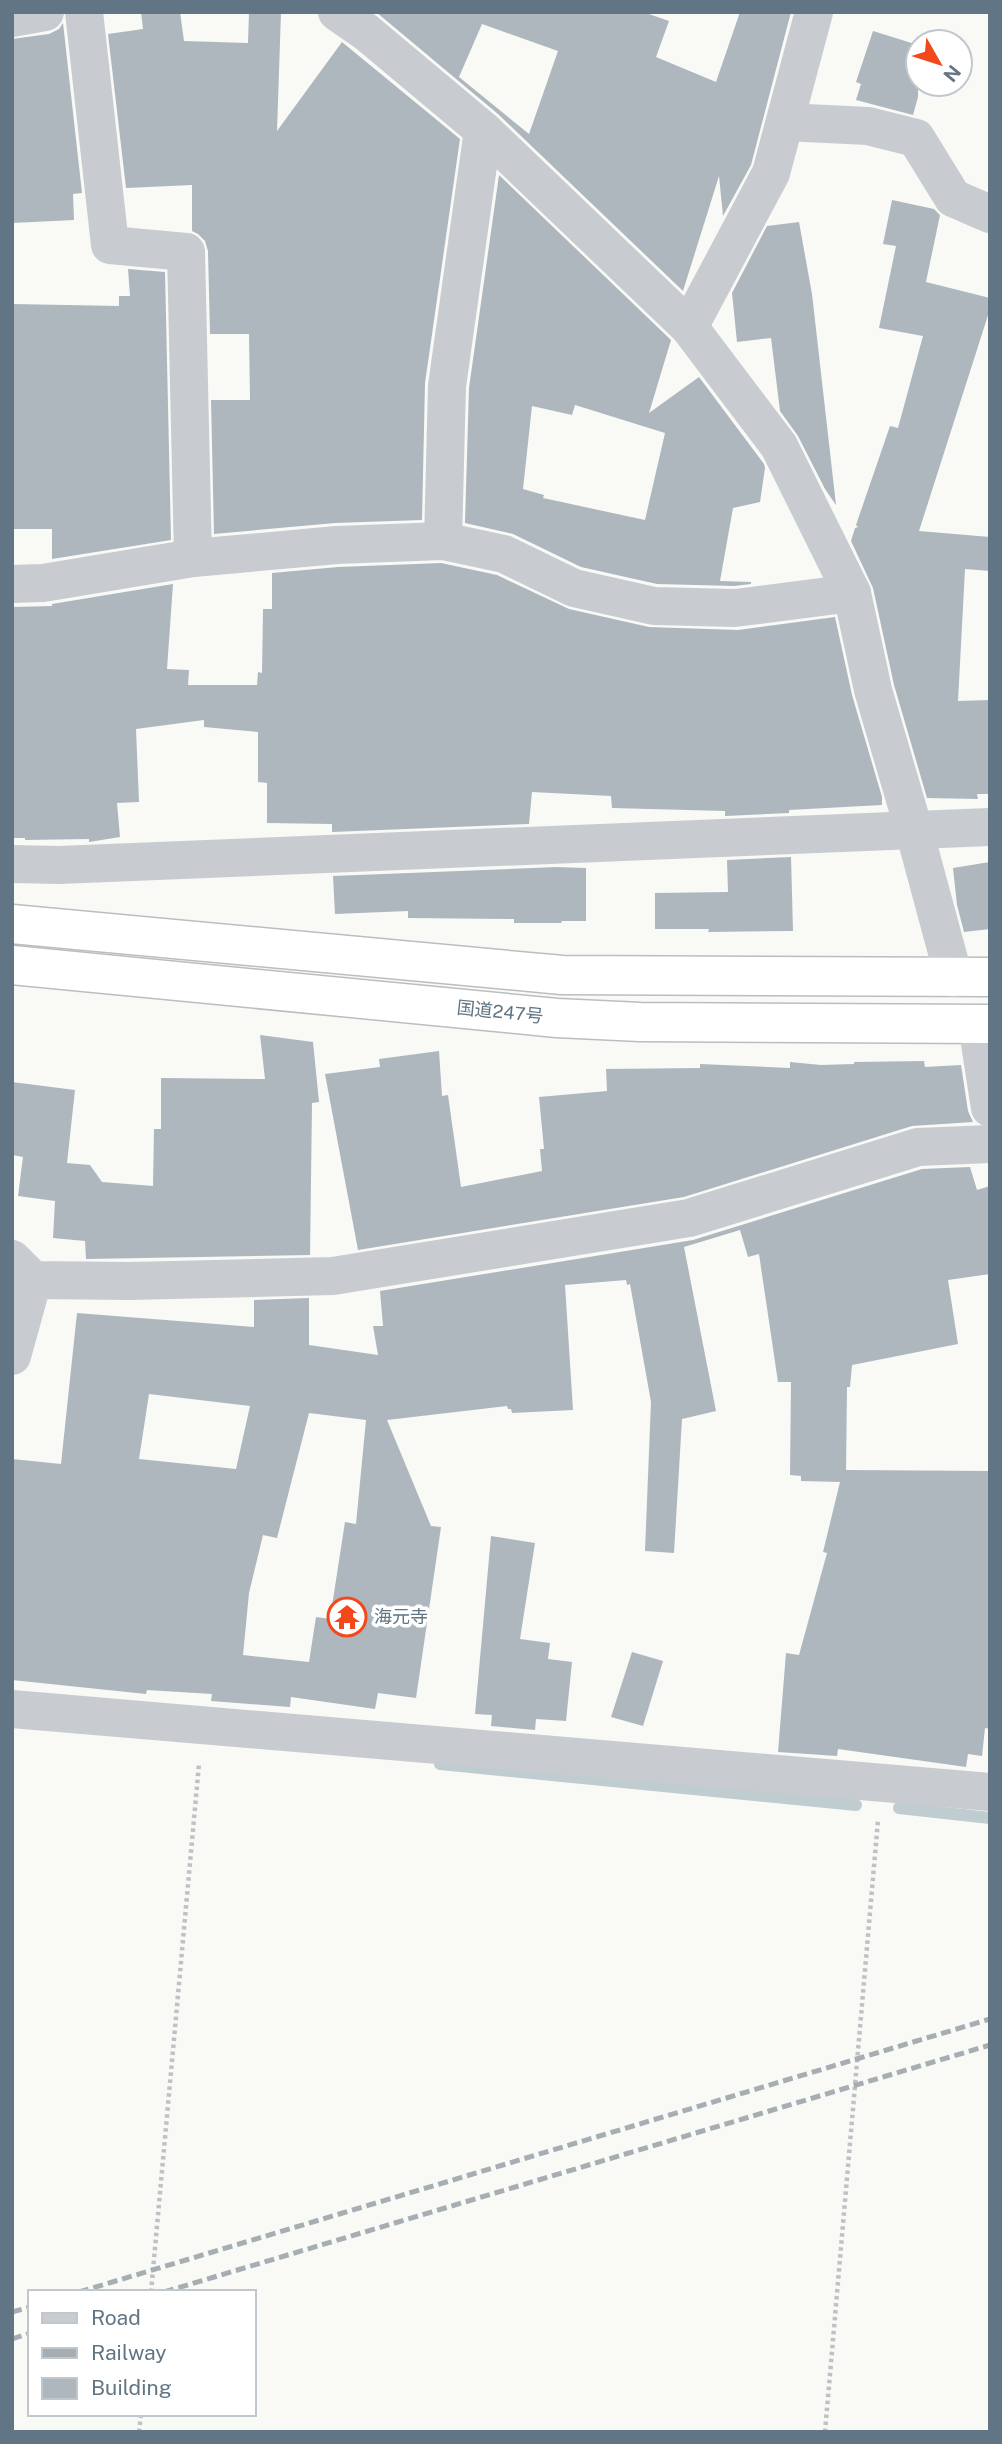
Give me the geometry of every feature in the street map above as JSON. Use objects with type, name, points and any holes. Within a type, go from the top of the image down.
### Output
[{"type":"highway","points":[[12,924],[562,975],[972,977]]},
{"type":"highway","name":"国道247号","points":[[12,965],[557,1018],[640,1022],[984,1024]]},
{"type":"street","points":[[12,18],[45,12]]},
{"type":"street","points":[[83,12],[110,245],[186,252],[193,558]]},
{"type":"street","points":[[337,12],[366,32],[483,130],[689,327],[779,446],[852,593],[873,690],[914,830],[972,977]]},
{"type":"street","points":[[689,327],[771,173],[814,12]]},
{"type":"street","points":[[785,122],[868,126],[916,138],[953,198],[990,214]]},
{"type":"street","points":[[443,541],[447,386],[483,130]]},
{"type":"street","points":[[12,584],[43,583],[193,558],[337,545],[443,541],[504,554],[574,588],[654,606],[735,608],[852,593]]},
{"type":"street","points":[[12,864],[59,865],[990,827]]},
{"type":"street","points":[[984,1024],[990,1108]]},
{"type":"street","points":[[12,1356],[22,1269],[143,1280],[333,1276],[689,1218],[918,1147],[990,1144]]},
{"type":"street","points":[[12,1709],[881,1784],[989,1789]]},
{"type":"path","points":[[151,2290],[203,1725]]},
{"type":"path","points":[[825,2432],[881,1784]]},
{"type":"building","points":[[141,12],[180,12],[184,41],[248,43],[249,12],[281,12],[277,131],[342,42],[460,139],[425,383],[422,520],[335,523],[214,534],[211,400],[250,400],[249,334],[210,334],[208,251],[205,241],[192,231],[192,185],[126,188],[108,34],[143,29]]},
{"type":"building","points":[[376,12],[643,12],[669,21],[656,57],[716,82],[740,12],[791,12],[751,165],[723,216],[719,176],[683,291],[498,114]],"holes":[[[482,24],[558,51],[529,134],[459,77]]]},
{"type":"building","points":[[63,23],[82,193],[73,194],[74,220],[12,223],[12,39],[49,34],[59,29]]},
{"type":"building","points":[[873,31],[904,41],[904,98],[918,98],[913,115],[856,100],[861,84],[856,82]]},
{"type":"building","points":[[499,175],[671,340],[649,413],[699,377],[764,464],[760,502],[733,508],[720,581],[751,584],[657,584],[581,567],[513,534],[465,523],[469,388]],"holes":[[[575,405],[665,433],[645,520],[543,498],[544,495],[523,489],[532,406],[572,415]]]},
{"type":"building","points":[[892,200],[934,209],[940,215],[926,282],[990,298],[990,309],[919,531],[990,537],[990,571],[965,569],[958,701],[990,700],[990,794],[977,794],[978,799],[927,798],[894,685],[873,588],[851,541],[855,528],[858,527],[856,525],[890,426],[898,428],[923,336],[879,328],[896,246],[883,244]]},
{"type":"building","points":[[799,222],[812,294],[836,505],[798,436],[780,411],[771,338],[737,342],[732,293],[767,226]]},
{"type":"building","points":[[128,269],[165,272],[171,540],[52,559],[52,529],[12,529],[12,304],[119,306],[119,296],[130,296]]},
{"type":"building","points":[[441,563],[497,575],[569,609],[649,627],[738,630],[835,617],[852,695],[882,797],[882,805],[725,816],[725,811],[612,808],[611,796],[532,792],[529,824],[332,832],[332,824],[267,823],[267,783],[258,782],[258,732],[204,727],[204,720],[136,729],[139,802],[117,803],[120,837],[89,842],[89,839],[12,838],[12,607],[52,606],[173,584],[167,669],[189,670],[188,685],[257,685],[258,672],[262,673],[263,609],[272,609],[272,573]]},
{"type":"building","points":[[791,857],[793,931],[708,932],[709,929],[655,929],[655,893],[728,892],[727,860]]},
{"type":"building","points":[[990,862],[990,929],[964,932],[957,905],[953,868]]},
{"type":"building","points":[[586,868],[586,921],[514,923],[514,919],[408,918],[408,911],[335,914],[333,876]]},
{"type":"building","points":[[260,1035],[313,1042],[319,1102],[312,1103],[310,1255],[86,1259],[85,1241],[53,1238],[55,1201],[18,1196],[23,1157],[12,1155],[12,1082],[75,1090],[67,1163],[90,1165],[102,1182],[153,1186],[154,1129],[161,1129],[161,1078],[265,1079]]},
{"type":"building","points":[[439,1051],[442,1096],[448,1095],[461,1187],[542,1171],[540,1149],[544,1149],[539,1097],[607,1091],[606,1069],[700,1068],[700,1064],[790,1068],[790,1062],[821,1065],[924,1061],[925,1067],[961,1065],[968,1111],[973,1122],[912,1126],[684,1197],[358,1250],[325,1074],[380,1067],[379,1059]]},
{"type":"building","points":[[970,1167],[977,1190],[990,1186],[990,1274],[948,1280],[958,1344],[852,1365],[850,1387],[847,1387],[846,1470],[990,1471],[990,1729],[985,1728],[982,1756],[968,1754],[966,1767],[838,1749],[837,1756],[778,1752],[786,1653],[799,1655],[827,1553],[823,1552],[840,1482],[801,1481],[801,1476],[790,1475],[791,1382],[778,1382],[759,1254],[748,1257],[740,1230],[684,1247],[716,1411],[682,1419],[674,1553],[645,1551],[651,1402],[630,1284],[627,1285],[626,1280],[565,1285],[573,1410],[512,1413],[507,1406],[387,1420],[431,1526],[441,1527],[416,1698],[378,1693],[375,1709],[291,1697],[290,1707],[211,1701],[212,1694],[147,1690],[146,1694],[12,1680],[12,1459],[61,1464],[77,1313],[254,1327],[254,1300],[309,1298],[309,1345],[378,1355],[373,1326],[383,1326],[380,1291],[693,1240],[922,1169]],"holes":[[[149,1394],[250,1406],[236,1469],[139,1459]],[[309,1413],[366,1420],[356,1524],[345,1522],[330,1619],[316,1617],[309,1662],[243,1655],[249,1593],[263,1535],[277,1538]]]},
{"type":"building","points":[[491,1536],[535,1543],[520,1639],[550,1643],[548,1659],[572,1662],[566,1721],[536,1719],[535,1730],[491,1726],[492,1715],[475,1714]]},
{"type":"building","points":[[632,1652],[663,1661],[643,1726],[611,1717]]},
{"type":"waterway","points":[[440,1764],[856,1805]]},
{"type":"waterway","points":[[899,1808],[990,1818]]},
{"type":"railway","points":[[86,2290],[990,2019]]},
{"type":"railway","points":[[171,2290],[990,2045]]},
{"type":"railway","points":[[12,2312],[28,2308]]},
{"type":"railway","points":[[12,2339],[28,2334]]},
{"type":"place","name":"海元寺","points":[[347,1617]]}]
